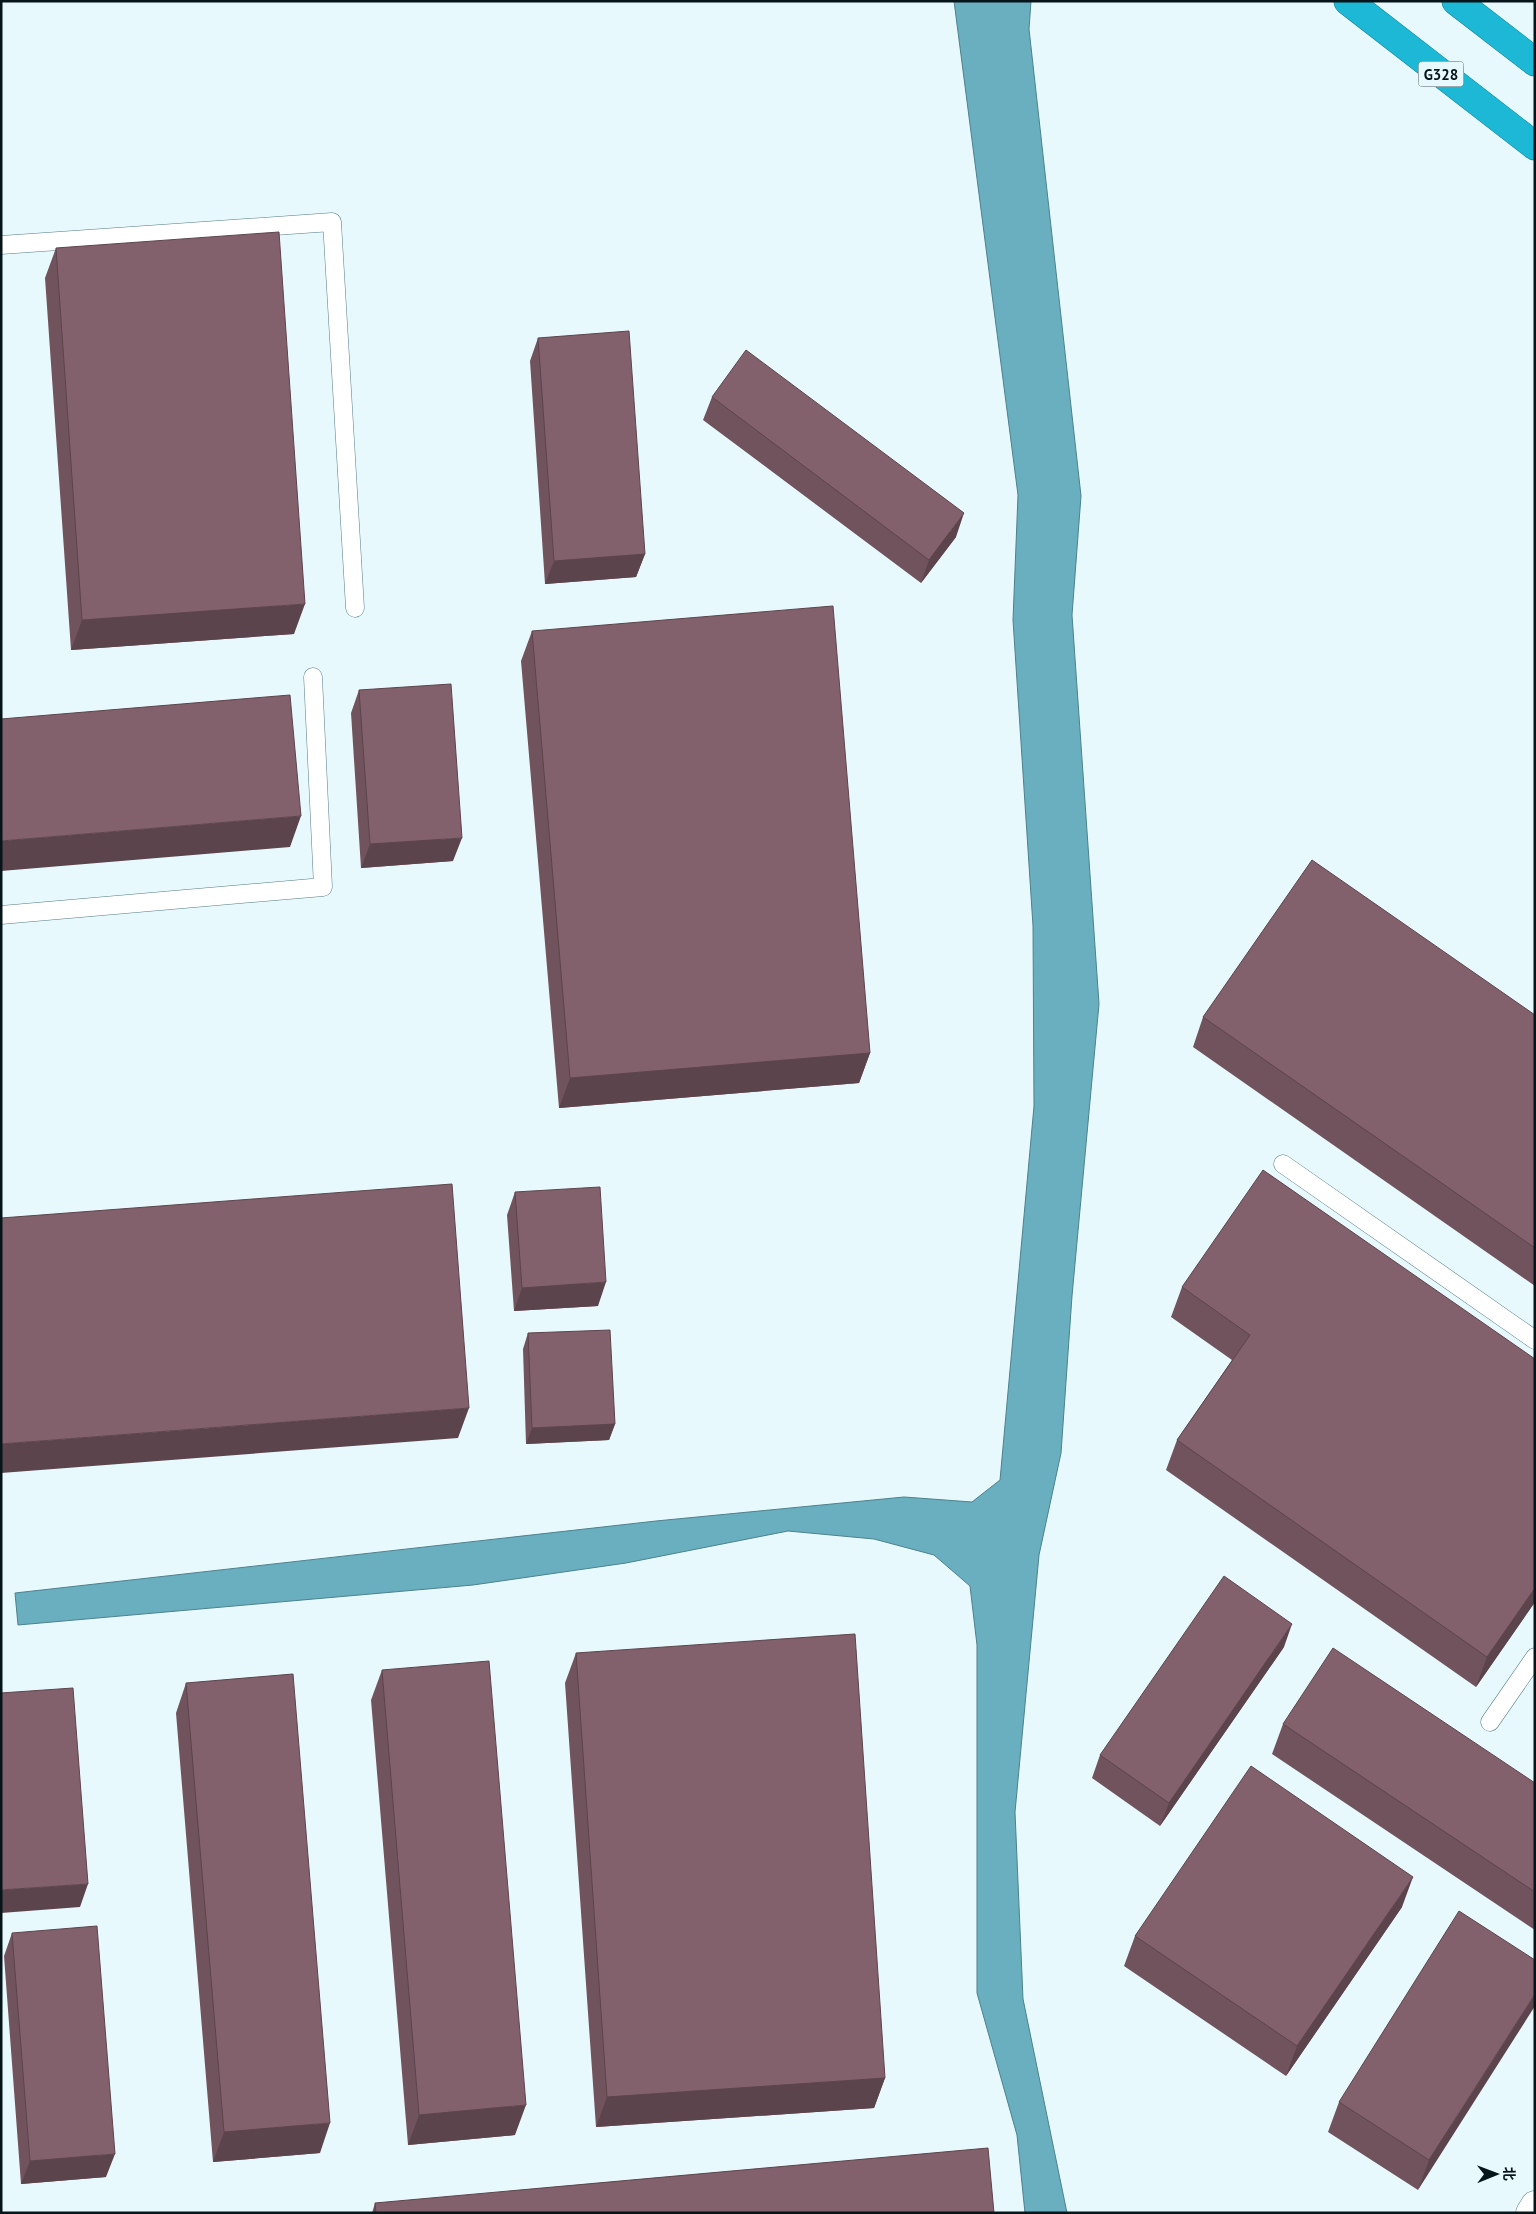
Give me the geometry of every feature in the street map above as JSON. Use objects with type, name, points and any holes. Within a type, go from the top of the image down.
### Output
[{"type":"highway","name":"G328","points":[[1348,1],[1535,146]]},
{"type":"highway","points":[[1456,1],[1535,62]]},
{"type":"street","points":[[1530,2213],[1535,2205]]},
{"type":"lane","points":[[1,245],[332,222],[355,608]]},
{"type":"lane","points":[[1,915],[323,887],[313,677]]},
{"type":"lane","points":[[1283,1164],[1535,1340]]},
{"type":"lane","points":[[1490,1722],[1535,1657]]},
{"type":"water","points":[[954,1],[1031,1],[1029,29],[1081,496],[1072,615],[1099,1004],[1072,1296],[1061,1453],[1039,1555],[1015,1812],[1023,1999],[1067,2213],[1025,2213],[1017,2135],[977,1993],[977,1645],[970,1586],[934,1555],[874,1539],[788,1531],[626,1563],[473,1585],[18,1625],[15,1593],[656,1521],[904,1497],[972,1502],[1000,1480],[1034,1106],[1033,926],[1013,620],[1018,495]]},
{"type":"building","points":[[279,232],[305,604],[82,620],[56,248]]},
{"type":"building","points":[[629,331],[645,554],[554,561],[538,338]]},
{"type":"building","points":[[746,350],[964,513],[929,560],[712,397]]},
{"type":"building","points":[[833,606],[870,1053],[570,1078],[532,631]]},
{"type":"building","points":[[451,684],[462,838],[370,844],[359,690]]},
{"type":"building","points":[[290,695],[301,816],[1,841],[1,719]]},
{"type":"building","points":[[1312,860],[1535,1015],[1535,1248],[1203,1017]]},
{"type":"building","points":[[1263,1170],[1535,1359],[1535,1588],[1487,1657],[1177,1440],[1250,1335],[1182,1287]]},
{"type":"building","points":[[452,1184],[469,1408],[1,1444],[1,1218]]},
{"type":"building","points":[[600,1187],[606,1282],[522,1288],[515,1192]]},
{"type":"building","points":[[610,1330],[615,1424],[532,1428],[528,1333]]},
{"type":"building","points":[[1224,1576],[1292,1624],[1169,1803],[1100,1755]]},
{"type":"building","points":[[855,1634],[885,2078],[607,2097],[576,1653]]},
{"type":"building","points":[[1333,1648],[1535,1783],[1535,1892],[1283,1724]]},
{"type":"building","points":[[489,1661],[526,2105],[419,2115],[382,1670]]},
{"type":"building","points":[[293,1674],[330,2123],[224,2132],[186,1683]]},
{"type":"building","points":[[73,1688],[88,1884],[1,1890],[1,1693]]},
{"type":"building","points":[[1251,1766],[1413,1877],[1297,2046],[1135,1936]]},
{"type":"building","points":[[1459,1911],[1535,1960],[1535,1994],[1429,2160],[1339,2102]]},
{"type":"building","points":[[97,1926],[115,2154],[30,2161],[12,1933]]},
{"type":"building","points":[[988,2148],[994,2213],[376,2213],[375,2203]]}]
